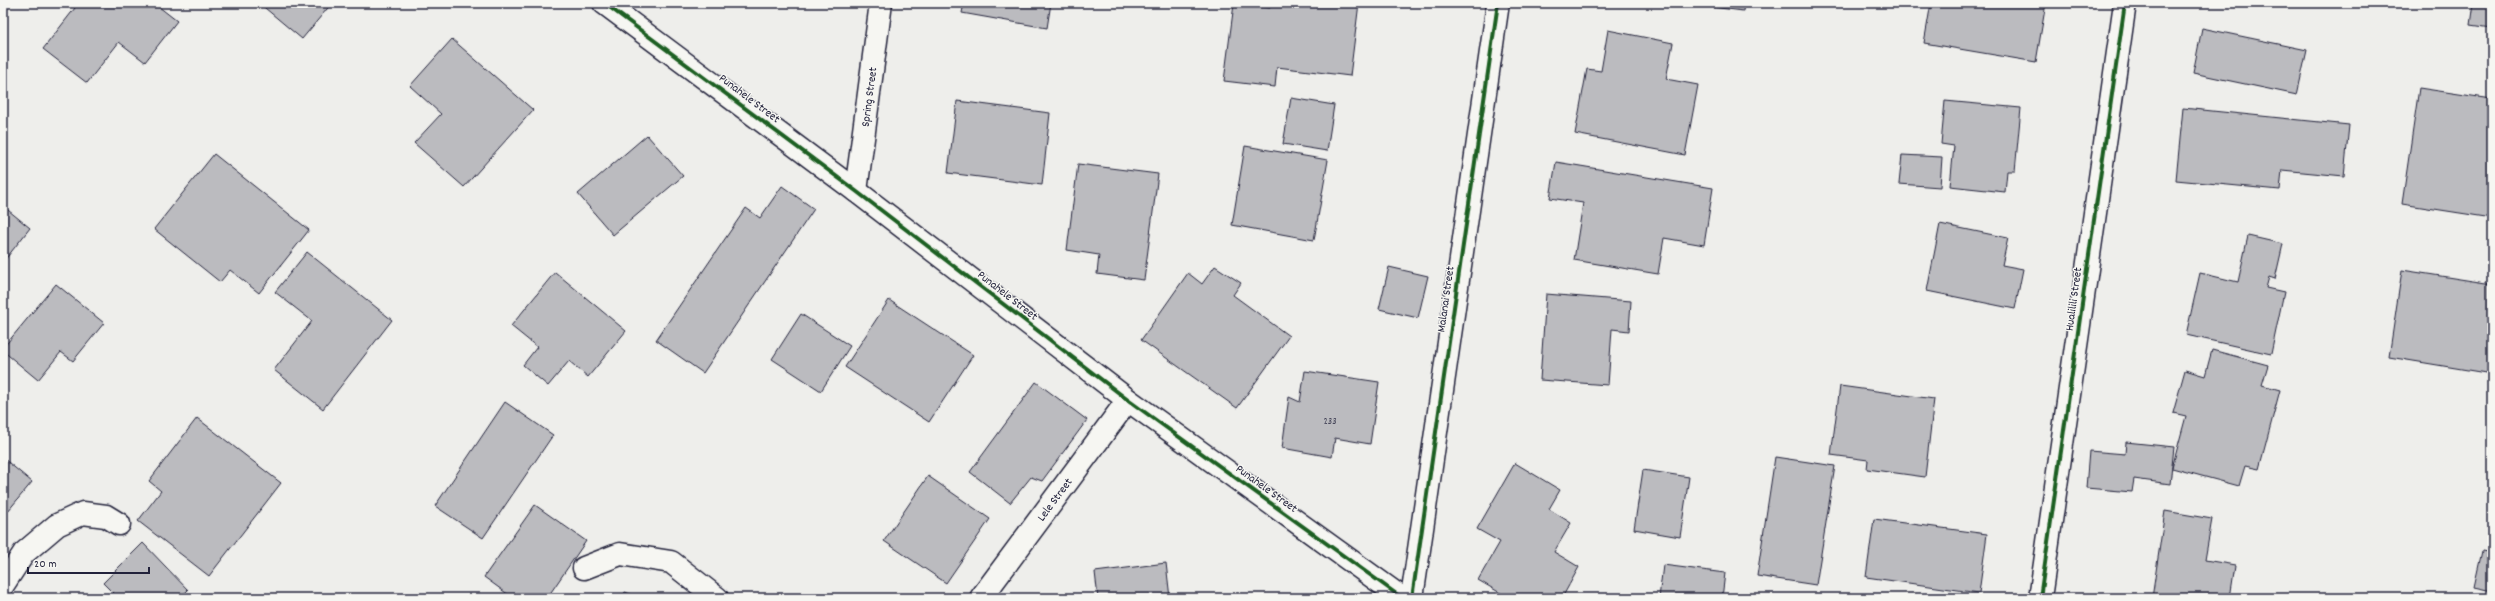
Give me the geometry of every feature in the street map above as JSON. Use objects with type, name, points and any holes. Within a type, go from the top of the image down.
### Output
[{"type":"street","name":"Punahele Street","points":[[604,3],[856,191],[1128,400],[1402,598]]},
{"type":"street","name":"Spring Street","points":[[856,191],[881,3]]},
{"type":"street","name":"Malanai Street","points":[[1412,598],[1498,3]]},
{"type":"street","name":"Hualilili Street","points":[[2040,598],[2125,3]]},
{"type":"street","name":"Lele Street","points":[[981,598],[1128,400]]},
{"type":"street","points":[[3,585],[24,553],[57,525],[83,513],[106,516],[119,524]]},
{"type":"street","points":[[584,568],[620,554],[671,562],[717,598]]},
{"type":"building","points":[[68,3],[154,3],[177,21],[145,62],[119,42],[87,83],[43,49],[75,8]]},
{"type":"building","points":[[259,3],[332,3],[302,39]]},
{"type":"building","points":[[964,3],[1051,3],[1047,28],[962,13]]},
{"type":"building","points":[[1270,3],[1359,3],[1350,76],[1277,67],[1275,87],[1224,81],[1234,4],[1270,8]]},
{"type":"building","points":[[1680,3],[1744,3],[1743,11]]},
{"type":"building","points":[[1931,3],[2046,3],[2036,62],[1924,43]]},
{"type":"building","points":[[2474,3],[2492,3],[2492,28],[2471,25]]},
{"type":"building","points":[[2202,28],[2307,50],[2297,95],[2193,73]]},
{"type":"building","points":[[1608,30],[1673,43],[1666,79],[1698,85],[1685,155],[1575,134],[1587,69],[1601,71]]},
{"type":"building","points":[[452,39],[533,110],[464,187],[414,143],[441,114],[410,86]]},
{"type":"building","points":[[2419,88],[2492,99],[2492,218],[2402,204]]},
{"type":"building","points":[[1291,98],[1334,105],[1327,151],[1283,144]]},
{"type":"building","points":[[957,101],[1050,113],[1042,185],[948,173]]},
{"type":"building","points":[[1945,101],[2021,108],[2015,171],[2007,171],[2005,192],[1950,186],[1954,146],[1941,144]]},
{"type":"building","points":[[2183,108],[2349,125],[2344,176],[2282,170],[2280,190],[2176,180]]},
{"type":"building","points":[[647,135],[683,176],[613,235],[578,194]]},
{"type":"building","points":[[1245,146],[1328,160],[1314,240],[1232,225]]},
{"type":"building","points":[[214,154],[309,230],[259,293],[230,270],[220,282],[154,229]]},
{"type":"building","points":[[1902,155],[1942,157],[1940,187],[1899,184]]},
{"type":"building","points":[[1556,162],[1713,188],[1704,245],[1664,238],[1658,274],[1574,260],[1583,203],[1550,198]]},
{"type":"building","points":[[1078,164],[1158,174],[1144,280],[1097,274],[1099,255],[1067,250]]},
{"type":"building","points":[[782,186],[814,209],[703,373],[656,340],[746,208],[760,218]]},
{"type":"building","points":[[3,206],[30,228],[4,261],[3,260]]},
{"type":"building","points":[[1940,224],[2008,238],[2002,265],[2023,269],[2015,309],[1927,291]]},
{"type":"building","points":[[2248,236],[2283,244],[2275,279],[2269,277],[2266,288],[2284,292],[2271,354],[2186,335],[2200,273],[2238,282]]},
{"type":"building","points":[[307,252],[392,320],[323,409],[274,370],[312,321],[275,292]]},
{"type":"building","points":[[1215,266],[1241,283],[1233,295],[1289,336],[1237,408],[1141,340],[1188,273],[1202,284]]},
{"type":"building","points":[[1389,267],[1428,276],[1418,318],[1379,309]]},
{"type":"building","points":[[2402,270],[2492,284],[2492,374],[2389,357]]},
{"type":"building","points":[[555,272],[626,331],[588,377],[569,361],[548,386],[523,365],[537,347],[511,326]]},
{"type":"building","points":[[56,284],[104,323],[73,361],[61,352],[38,380],[3,351],[3,348]]},
{"type":"building","points":[[1546,294],[1631,301],[1629,331],[1612,329],[1608,385],[1540,380]]},
{"type":"building","points":[[889,300],[973,355],[929,422],[845,367]]},
{"type":"building","points":[[801,314],[850,346],[821,391],[772,359]]},
{"type":"building","points":[[2212,350],[2268,365],[2262,385],[2280,390],[2259,469],[2245,466],[2239,486],[2172,468],[2186,416],[2173,413],[2185,370],[2205,376]]},
{"type":"building","points":[[1305,371],[1379,382],[1370,444],[1335,438],[1332,457],[1282,448],[1289,397],[1300,402]]},
{"type":"building","points":[[1036,382],[1087,420],[1042,481],[1031,477],[1010,503],[970,472]]},
{"type":"building","points":[[1840,386],[1934,399],[1925,477],[1867,469],[1868,460],[1831,455]]},
{"type":"building","points":[[505,402],[553,435],[483,538],[435,506]]},
{"type":"building","points":[[197,418],[281,483],[209,576],[138,521],[161,491],[149,481]]},
{"type":"building","points":[[2126,442],[2174,447],[2170,484],[2134,479],[2132,492],[2086,488],[2089,451],[2125,454]]},
{"type":"building","points":[[1775,457],[1835,466],[1816,585],[1757,576]]},
{"type":"building","points":[[3,458],[32,482],[3,517]]},
{"type":"building","points":[[1515,463],[1560,490],[1549,509],[1571,523],[1554,552],[1579,567],[1562,598],[1509,598],[1478,580],[1500,542],[1477,529]]},
{"type":"building","points":[[1643,470],[1689,477],[1680,537],[1634,529]]},
{"type":"building","points":[[928,476],[990,519],[946,583],[884,541]]},
{"type":"building","points":[[535,505],[586,541],[547,598],[513,598],[484,577]]},
{"type":"building","points":[[2165,511],[2212,519],[2205,560],[2235,565],[2230,598],[2152,598]]},
{"type":"building","points":[[1874,519],[1987,534],[1979,593],[1866,577]]},
{"type":"building","points":[[143,543],[188,590],[180,598],[118,598],[103,583]]},
{"type":"building","points":[[2482,551],[2492,553],[2492,591],[2474,587]]},
{"type":"building","points":[[1166,563],[1170,598],[1098,598],[1095,572]]},
{"type":"building","points":[[1663,565],[1725,573],[1722,598],[1659,598]]},
{"type":"building","points":[[625,592],[641,598],[623,598]]},
{"type":"cycle path","points":[[604,3],[856,191],[1128,400],[1402,598]]},
{"type":"cycle path","points":[[1412,598],[1498,3]]},
{"type":"cycle path","points":[[2040,598],[2125,3]]}]
